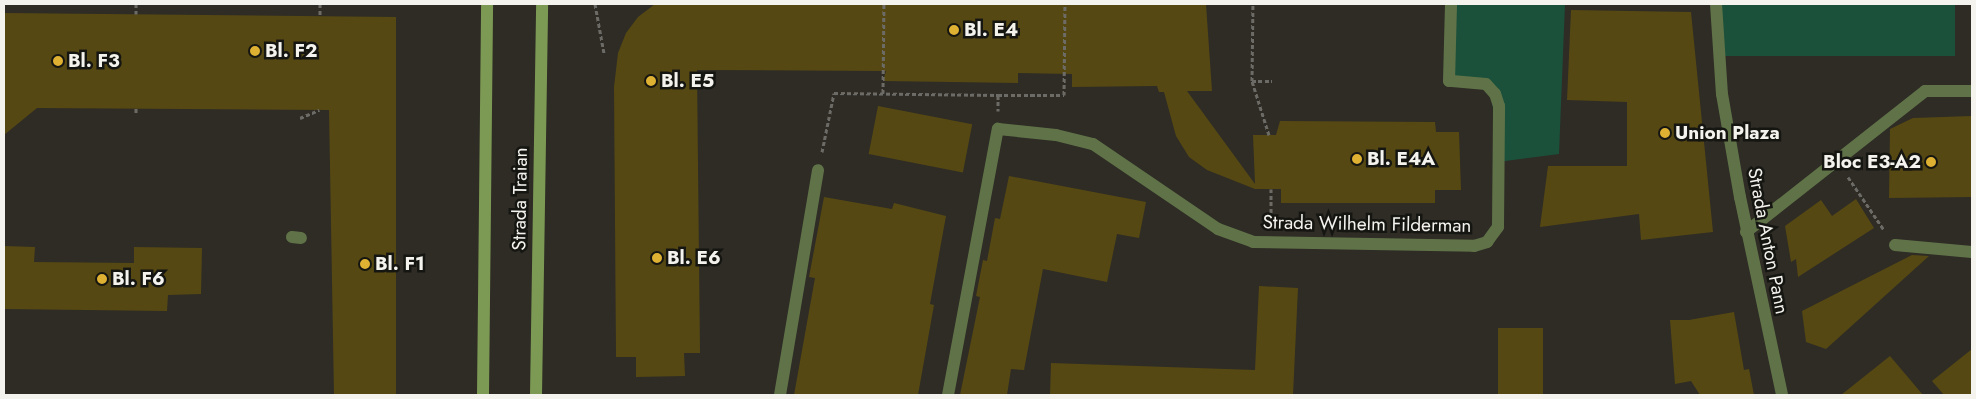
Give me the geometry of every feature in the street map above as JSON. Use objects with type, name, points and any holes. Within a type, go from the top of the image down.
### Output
[{"type":"street","name":"Strada Traian","points":[[482,395],[487,4]]},
{"type":"street","name":"Strada Traian","points":[[536,395],[542,4]]},
{"type":"street","name":"Strada Wilhelm Filderman","points":[[998,129],[1056,135],[1093,144],[1218,229],[1253,242],[1271,244],[1474,246],[1487,242],[1498,227],[1499,106],[1495,94],[1486,84],[1449,81],[1451,4]]},
{"type":"street","name":"Strada Anton Pann","points":[[1716,4],[1722,94],[1746,232],[1782,395]]},
{"type":"street","points":[[1746,232],[1925,91],[1972,91]]},
{"type":"street","points":[[948,395],[998,129]]},
{"type":"street","points":[[780,395],[818,170]]},
{"type":"street","points":[[1895,245],[1972,252]]},
{"type":"path","points":[[136,4],[136,14]]},
{"type":"path","points":[[320,4],[320,16]]},
{"type":"path","points":[[595,4],[604,53]]},
{"type":"path","points":[[883,93],[884,4]]},
{"type":"path","points":[[818,170],[834,93],[1064,95],[1065,4]]},
{"type":"path","points":[[1253,4],[1252,81],[1269,135]]},
{"type":"path","points":[[1252,81],[1272,81]]},
{"type":"path","points":[[998,94],[998,129]]},
{"type":"path","points":[[300,118],[319,110]]},
{"type":"path","points":[[1836,160],[1895,245]]},
{"type":"path","points":[[1271,189],[1271,244]]},
{"type":"green space","points":[[1451,4],[1565,4],[1559,154],[1498,162],[1491,89],[1449,81]]},
{"type":"green space","points":[[1716,4],[1955,4],[1955,56],[1716,56]]},
{"type":"building","points":[[655,4],[1206,4],[1212,91],[1187,91],[1255,184],[1253,135],[1276,135],[1280,121],[1435,122],[1436,132],[1459,132],[1461,190],[1435,190],[1435,203],[1281,203],[1281,189],[1255,189],[1207,170],[1189,157],[1176,136],[1164,92],[1159,92],[1157,86],[1072,87],[1072,74],[1018,73],[1018,83],[883,81],[886,71],[697,70],[700,353],[684,353],[685,376],[636,377],[636,357],[616,357],[614,87],[618,53],[626,33],[638,17]]},
{"type":"building","name":"Union Plaza","points":[[1571,10],[1691,12],[1713,232],[1641,240],[1639,214],[1540,227],[1548,166],[1627,166],[1627,102],[1567,100]]},
{"type":"building","points":[[4,13],[396,17],[396,395],[334,395],[329,110],[37,108],[4,135]]},
{"type":"building","points":[[878,106],[972,124],[963,172],[869,154]]},
{"type":"building","name":"Bloc E3-A2","points":[[1972,116],[1972,197],[1889,198],[1890,129],[1913,118]]},
{"type":"building","points":[[1009,176],[1146,202],[1139,238],[1117,234],[1107,282],[1043,269],[1024,370],[1011,369],[1007,395],[960,395],[980,297],[976,296],[983,260],[987,261],[995,218],[1000,219]]},
{"type":"building","points":[[824,197],[892,209],[894,203],[946,216],[930,304],[934,305],[918,395],[794,395],[815,278],[809,277]]},
{"type":"building","points":[[1856,199],[1874,228],[1798,277],[1796,259],[1791,262],[1785,226],[1821,200],[1832,216]]},
{"type":"building","name":"Bl. F6","points":[[4,246],[35,247],[34,262],[134,263],[134,247],[202,248],[201,294],[168,295],[167,311],[4,309]]},
{"type":"building","points":[[1912,255],[1929,256],[1826,349],[1806,342],[1802,311]]},
{"type":"building","points":[[1259,286],[1298,288],[1293,395],[1050,395],[1051,363],[1255,370]]},
{"type":"building","points":[[1734,312],[1744,370],[1749,369],[1754,395],[1700,395],[1691,381],[1675,384],[1670,320],[1689,320]]},
{"type":"building","points":[[1498,328],[1543,328],[1543,395],[1498,395]]},
{"type":"building","points":[[1972,349],[1972,395],[1944,395],[1932,381]]},
{"type":"building","points":[[1890,356],[1923,395],[1841,395]]},
{"type":"place","name":"Bl. E4","points":[[954,30]]},
{"type":"place","name":"Bl. F2","points":[[255,51]]},
{"type":"place","name":"Bl. F3","points":[[58,61]]},
{"type":"place","name":"Bl. E5","points":[[651,81]]},
{"type":"place","name":"Union Plaza","points":[[1665,133]]},
{"type":"place","name":"Bl. E4A","points":[[1357,159]]},
{"type":"place","name":"Bloc E3-A2","points":[[1931,162]]},
{"type":"place","name":"Bl. E6","points":[[657,258]]},
{"type":"place","name":"Bl. F1","points":[[365,264]]},
{"type":"place","name":"Bl. F6","points":[[102,279]]}]
